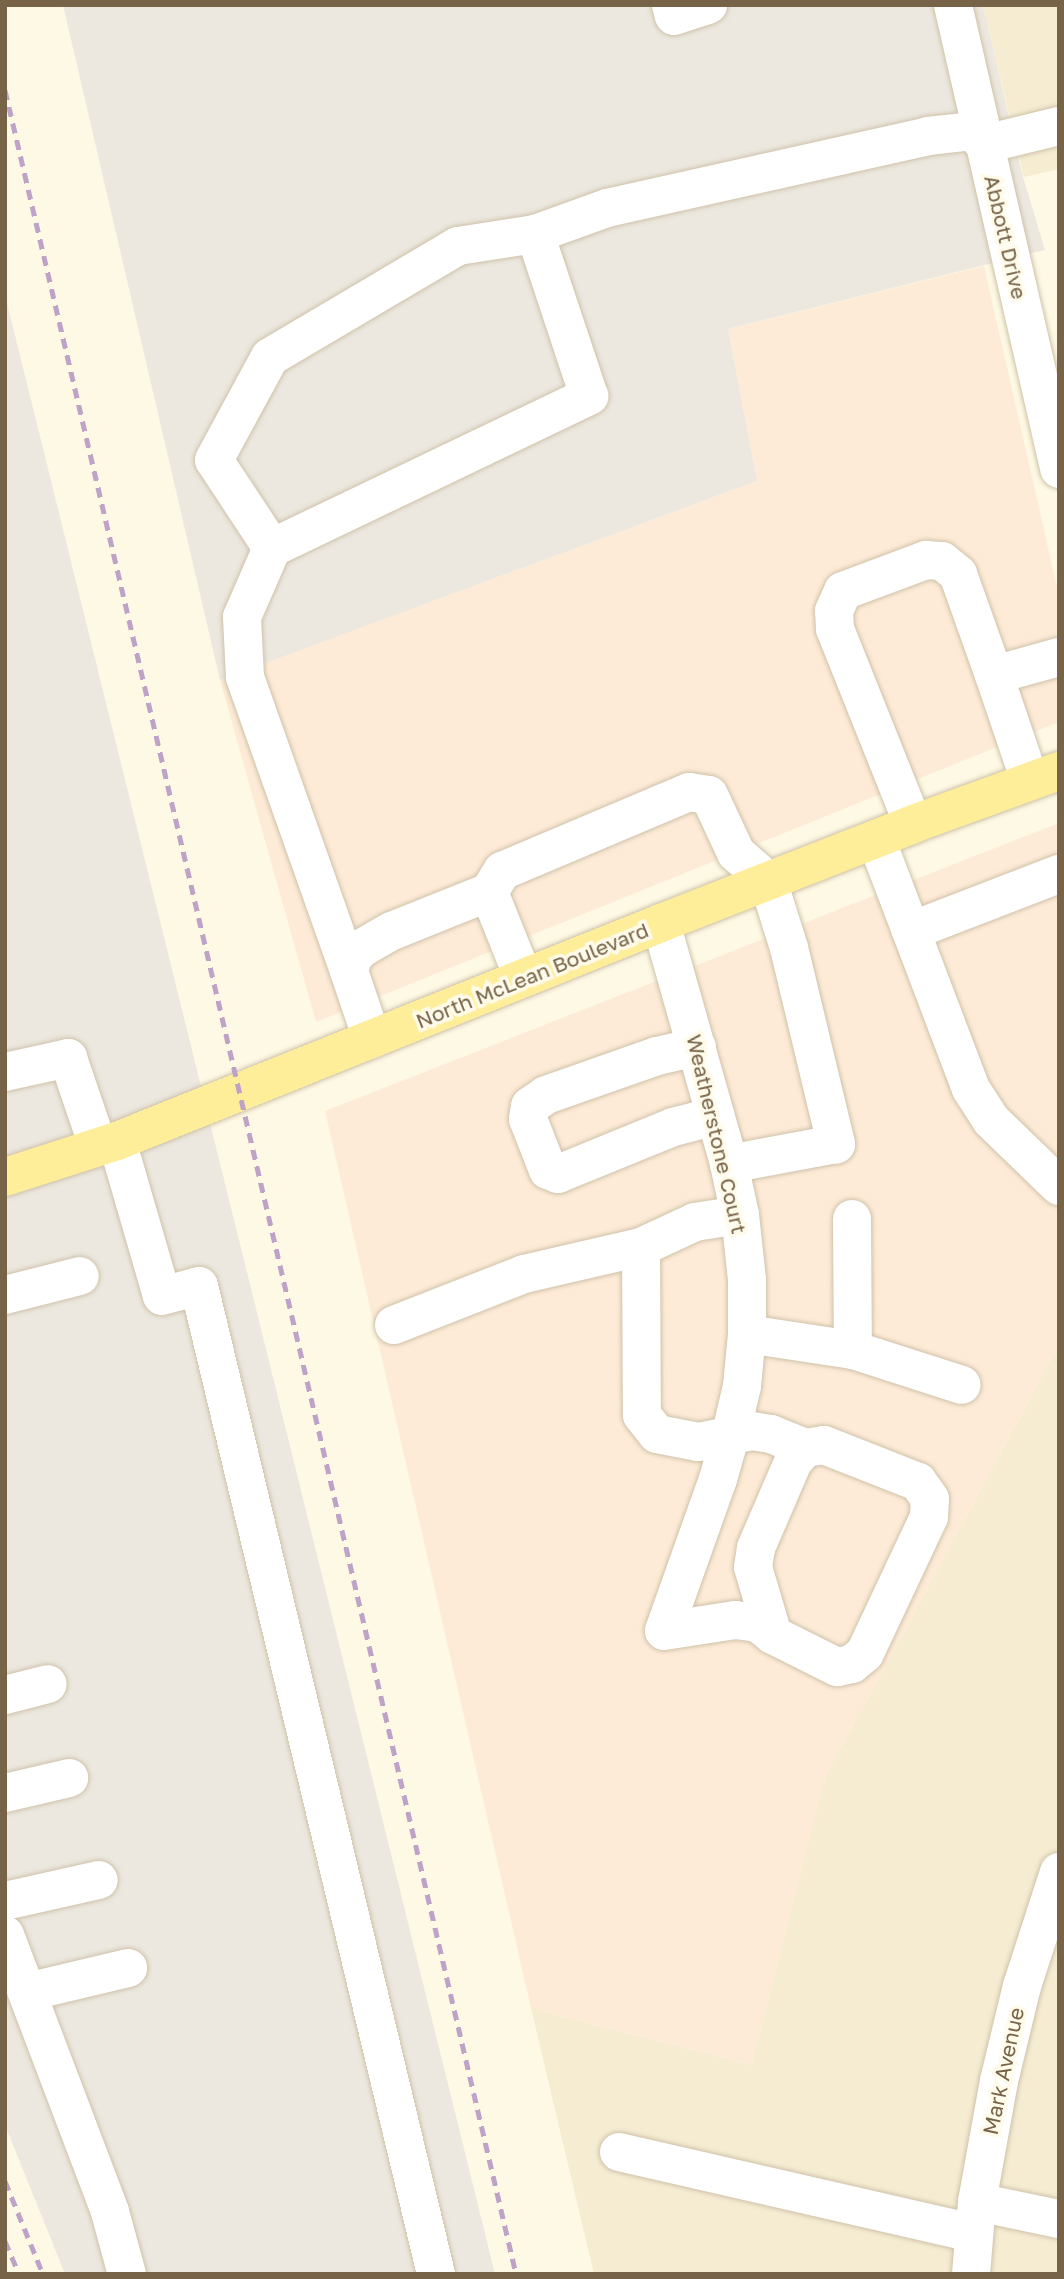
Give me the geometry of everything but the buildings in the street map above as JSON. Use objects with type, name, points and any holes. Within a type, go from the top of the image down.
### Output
[{"type":"main road","name":"North McLean Boulevard","points":[[5,1177],[107,1144],[372,1040],[523,977],[914,824],[1051,774]]},
{"type":"street","points":[[671,5],[674,16],[708,5]]},
{"type":"street","name":"Abbott Drive","points":[[953,5],[1059,469]]},
{"type":"street","points":[[272,548],[214,460],[270,357],[458,246],[536,234],[607,208],[928,136],[972,131],[985,144],[1059,126]]},
{"type":"street","points":[[372,1040],[245,677],[242,617],[272,548],[589,396],[536,234]]},
{"type":"street","points":[[914,824],[835,629],[834,611],[843,591],[926,560],[942,561],[958,574],[994,675],[1051,774]]},
{"type":"street","points":[[994,675],[1059,657]]},
{"type":"street","points":[[349,971],[353,957],[372,942],[489,892],[502,871],[689,792],[709,795],[736,853],[768,881],[789,948],[836,1144],[729,1164]]},
{"type":"street","points":[[876,839],[971,1089],[991,1120],[1059,1186]]},
{"type":"street","points":[[911,931],[1059,874]]},
{"type":"street","points":[[489,892],[523,977]]},
{"type":"street","name":"Weatherstone Court","points":[[661,923],[729,1164],[740,1215],[747,1279],[747,1334],[742,1386],[730,1437],[718,1479],[664,1631],[735,1620],[758,1623],[773,1634]]},
{"type":"street","points":[[697,1046],[657,1056],[546,1095],[530,1106],[528,1119],[548,1170],[558,1174],[673,1127],[716,1116]]},
{"type":"street","points":[[5,1072],[68,1058],[107,1144],[162,1296],[199,1286],[436,2274]]},
{"type":"street","points":[[394,1325],[524,1274],[641,1247],[695,1222],[740,1215]]},
{"type":"street","points":[[852,1219],[853,1350]]},
{"type":"street","points":[[641,1247],[642,1415],[657,1434],[698,1442],[752,1431],[771,1434],[805,1448],[824,1445],[918,1482],[930,1499],[929,1517],[865,1653],[852,1664],[837,1667],[773,1634],[753,1567],[756,1548],[793,1462],[805,1448]]},
{"type":"street","points":[[5,1295],[80,1276]]},
{"type":"street","points":[[747,1334],[853,1350],[962,1385]]},
{"type":"street","points":[[5,1695],[48,1684]]},
{"type":"street","points":[[5,1793],[69,1778]]},
{"type":"street","name":"Mark Avenue","points":[[971,2274],[975,2218],[999,2081],[1022,1986],[1059,1872]]},
{"type":"street","points":[[5,1901],[99,1880]]},
{"type":"street","points":[[5,1934],[110,2212],[127,2274]]},
{"type":"street","points":[[27,1992],[128,1968]]},
{"type":"street","points":[[619,2152],[975,2218],[1059,2219]]},
{"type":"shaded area","points":[[63,5],[983,5],[1023,177],[1045,250],[728,329],[757,481],[220,680]]},
{"type":"shaded area","points":[[983,5],[1059,5],[1059,169],[1024,177]]},
{"type":"shaded area","points":[[984,266],[1059,596],[1059,722],[316,1022],[220,680],[757,481],[728,329]]},
{"type":"shaded area","points":[[5,295],[495,2274],[65,2274],[5,2125]]},
{"type":"shaded area","points":[[1059,823],[1059,1351],[1052,1358],[825,1777],[751,2065],[531,2008],[325,1111]]},
{"type":"shaded area","points":[[1059,1351],[1059,2274],[594,2274],[531,2008],[751,2065],[825,1777],[1052,1358]]},
{"type":"railway","points":[[5,90],[516,2274]]},
{"type":"railway","points":[[5,2181],[43,2274]]},
{"type":"railway","points":[[5,2241],[19,2274]]}]
